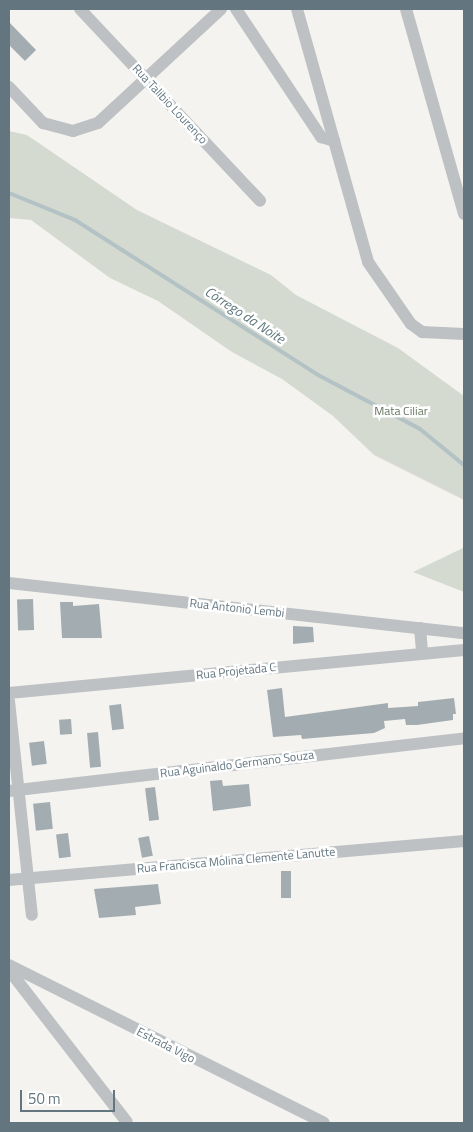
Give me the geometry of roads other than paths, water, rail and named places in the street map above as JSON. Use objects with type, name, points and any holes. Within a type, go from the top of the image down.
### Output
[{"type":"street","name":"Rua Talibio Lourenço","points":[[80,9],[147,78],[260,201]]},
{"type":"street","points":[[9,87],[43,123],[73,131],[98,123],[221,9]]},
{"type":"street","points":[[236,9],[322,137],[334,141]]},
{"type":"street","points":[[297,9],[368,262],[411,324],[422,332],[464,334]]},
{"type":"street","points":[[406,9],[464,214]]},
{"type":"street","name":"Rua Antonio Lembi","points":[[9,584],[464,633]]},
{"type":"street","points":[[420,628],[422,652]]},
{"type":"street","name":"Rua Projetada C","points":[[9,693],[422,652],[464,650]]},
{"type":"street","points":[[9,701],[13,791],[32,915]]},
{"type":"street","name":"Rua Aguinaldo Germano Souza","points":[[13,791],[464,738]]},
{"type":"street","name":"Rua Francisca Molina Clemente Lanutte","points":[[9,880],[464,841]]},
{"type":"street","name":"Estrada Vigo","points":[[9,965],[324,1123]]},
{"type":"street","points":[[9,970],[127,1122]]},
{"type":"waterway","name":"Córrego da Noite","points":[[9,193],[75,220],[320,376],[420,429],[464,465]]},
{"type":"park label","name":"Mata Ciliar","points":[[401,411]]}]
